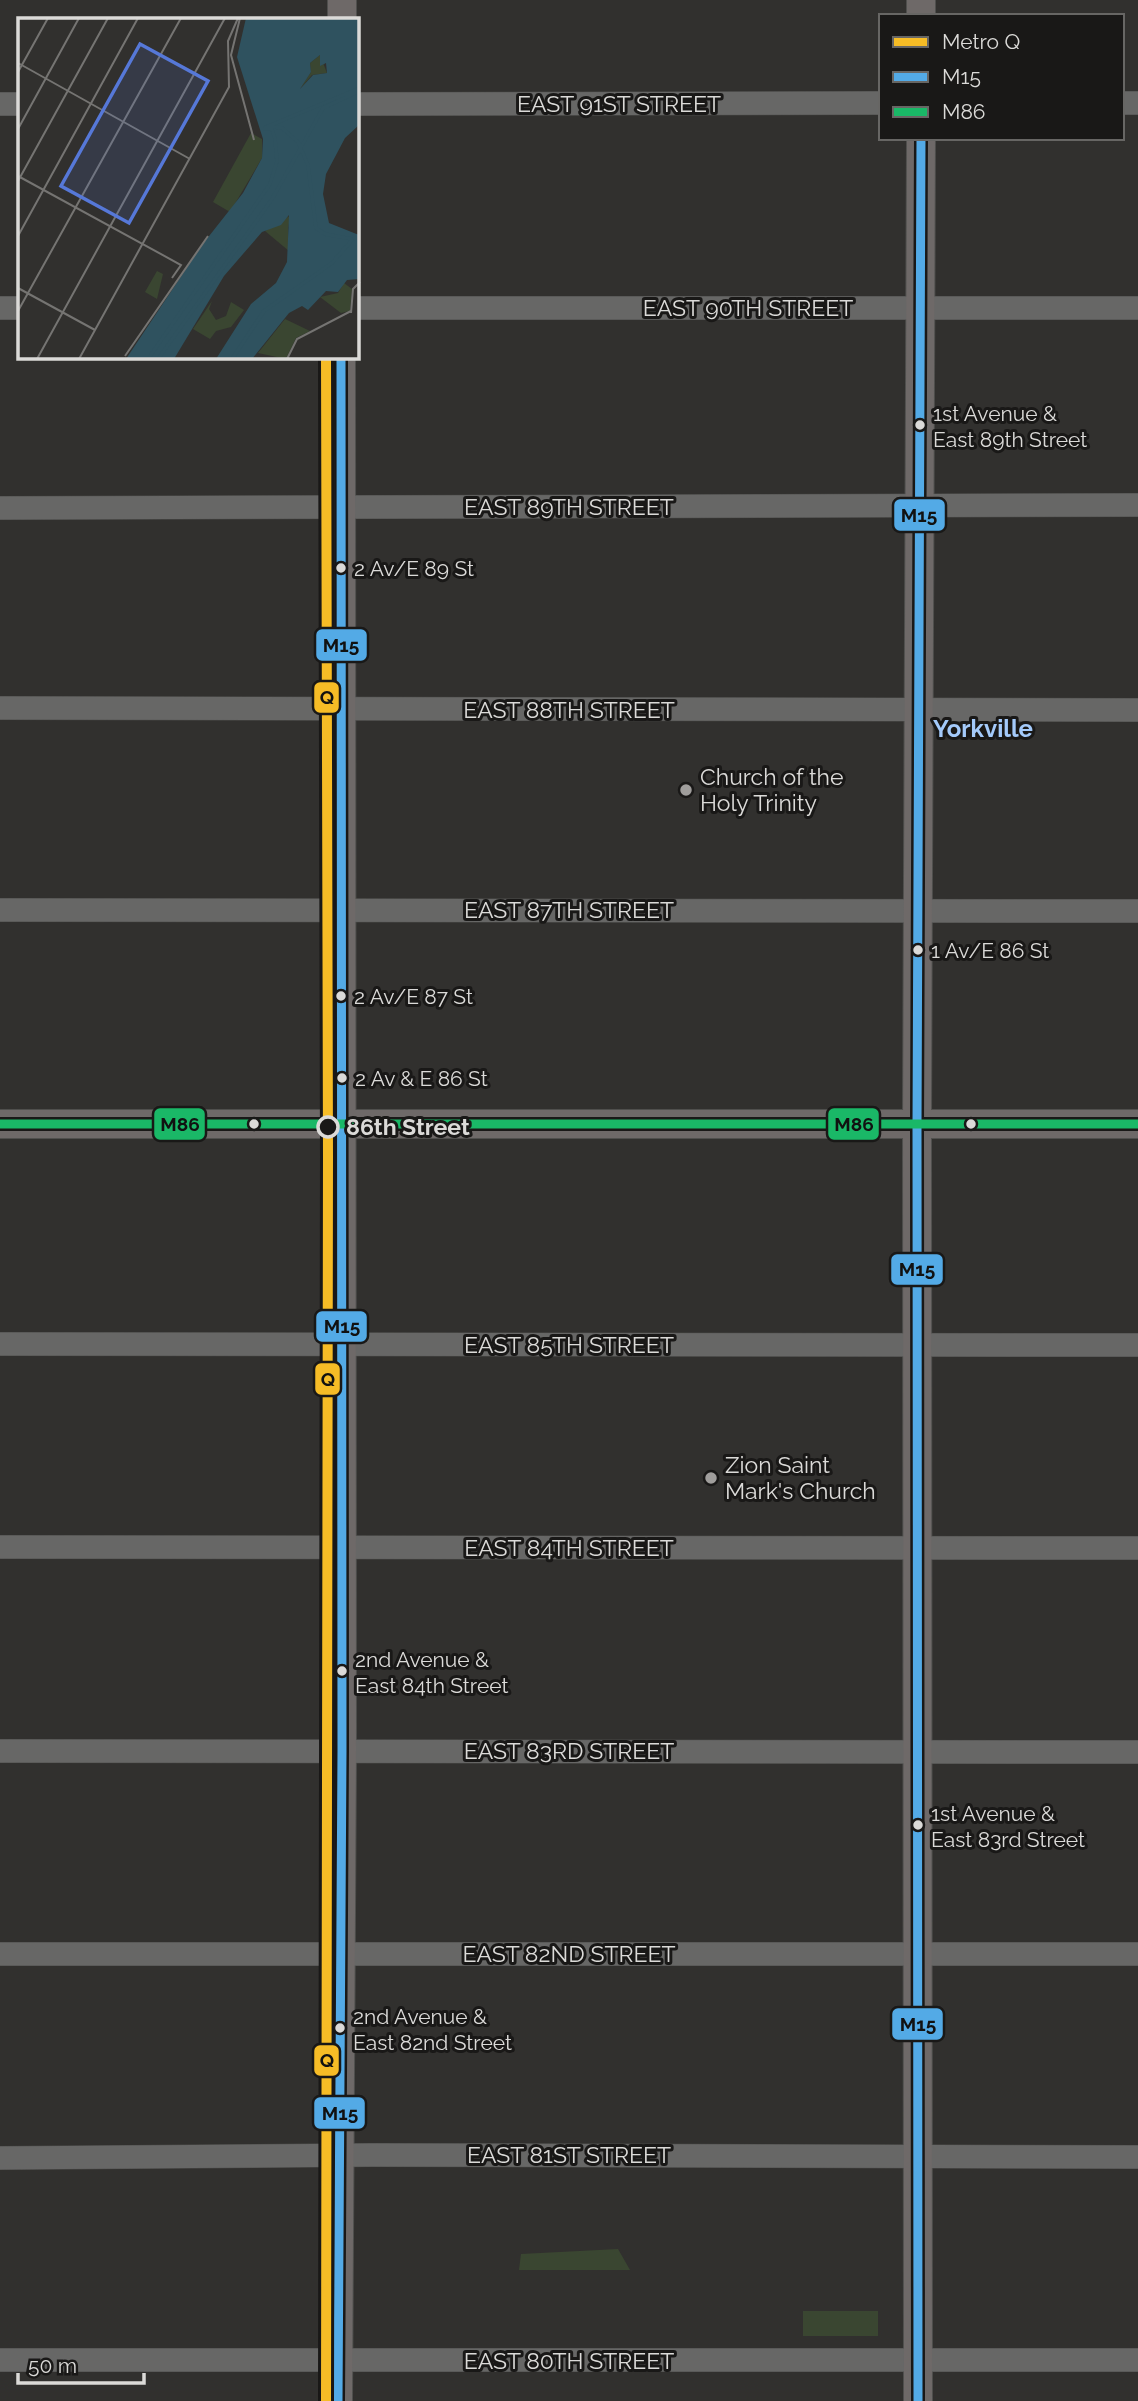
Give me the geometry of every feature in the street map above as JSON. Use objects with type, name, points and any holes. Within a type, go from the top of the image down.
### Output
[{"type":"main road","points":[[342,0],[342,18]]},
{"type":"main road","points":[[918,2401],[917,1124],[921,140]]},
{"type":"main road","points":[[338,2401],[342,1751],[341,359]]},
{"type":"main road","points":[[0,1124],[1138,1124]]},
{"type":"street","name":"EAST 91ST STREET","points":[[359,104],[879,103]]},
{"type":"street","points":[[0,104],[18,104]]},
{"type":"street","points":[[0,308],[18,308]]},
{"type":"street","name":"EAST 90TH STREET","points":[[359,308],[1138,308]]},
{"type":"street","name":"EAST 89TH STREET","points":[[0,508],[1138,505]]},
{"type":"street","name":"EAST 88TH STREET","points":[[0,709],[1138,710]]},
{"type":"street","name":"EAST 87TH STREET","points":[[0,910],[1138,911]]},
{"type":"street","name":"EAST 85TH STREET","points":[[0,1344],[1138,1345]]},
{"type":"street","name":"EAST 84TH STREET","points":[[0,1547],[1138,1548]]},
{"type":"street","name":"EAST 83RD STREET","points":[[0,1751],[1138,1752]]},
{"type":"street","name":"EAST 82ND STREET","points":[[0,1954],[1138,1954]]},
{"type":"street","name":"EAST 81ST STREET","points":[[0,2158],[338,2155],[1138,2157]]},
{"type":"street","name":"EAST 80TH STREET","points":[[0,2361],[339,2362],[918,2358],[1138,2360]]},
{"type":"green space","points":[[618,2249],[630,2270],[519,2270],[521,2254]]},
{"type":"green space","points":[[803,2311],[878,2311],[878,2336],[803,2336]]},
{"type":"metro line","name":"Q","points":[[326,359],[326,2401]]},
{"type":"transit line","name":"M15","points":[[918,2401],[917,1124],[921,140]]},
{"type":"transit line","name":"M15","points":[[338,2401],[342,1751],[341,359]]},
{"type":"transit line","name":"M86","points":[[0,1124],[1138,1124]]},
{"type":"place","name":"1st Avenue & East 89th Street","points":[[920,425]]},
{"type":"place","name":"2 Av/E 89 St","points":[[341,568]]},
{"type":"place","name":"Church of the Holy Trinity","points":[[686,790]]},
{"type":"place","name":"1 Av/E 86 St","points":[[918,950]]},
{"type":"place","name":"2 Av/E 87 St","points":[[341,996]]},
{"type":"place","name":"2 Av & E 86 St","points":[[342,1078]]},
{"type":"place","name":"86th Street","points":[[328,1127]]},
{"type":"place","name":"Zion Saint Mark's Church","points":[[711,1478]]},
{"type":"place","name":"2nd Avenue & East 84th Street","points":[[342,1671]]},
{"type":"place","name":"1st Avenue & East 83rd Street","points":[[918,1825]]},
{"type":"place","name":"2nd Avenue & East 82nd Street","points":[[340,2028]]},
{"type":"district","name":"Yorkville","points":[[983,729]]}]
